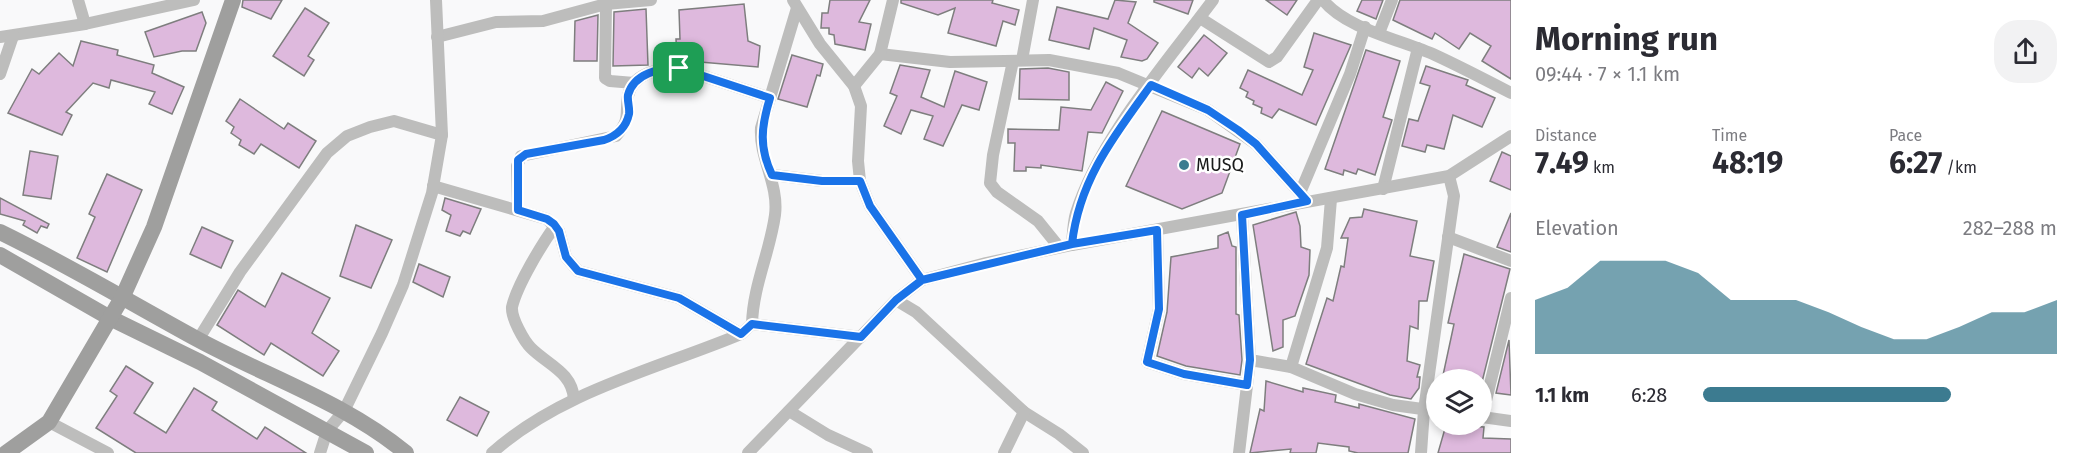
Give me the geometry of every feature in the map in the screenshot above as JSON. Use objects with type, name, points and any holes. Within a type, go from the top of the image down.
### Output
[{"type":"main road","points":[[6,453],[49,422],[123,296],[154,227],[233,0]]},
{"type":"main road","points":[[0,232],[64,263],[198,340],[344,411],[406,453]]},
{"type":"main road","points":[[0,255],[110,318],[200,362],[366,453]]},
{"type":"street","points":[[78,0],[85,24]]},
{"type":"street","points":[[320,453],[327,431],[344,411],[403,285],[433,186],[442,135],[436,0]]},
{"type":"street","points":[[437,37],[496,22],[543,21],[606,4],[651,0]]},
{"type":"street","points":[[854,86],[880,54],[893,0]]},
{"type":"street","points":[[1033,0],[993,155],[990,183],[997,192],[1038,221],[1059,248]]},
{"type":"street","points":[[1072,244],[1075,215],[1083,192],[1103,153],[1213,0]]},
{"type":"street","points":[[1200,18],[1269,62],[1277,57],[1318,0]]},
{"type":"street","points":[[1323,0],[1334,13],[1418,48],[1511,93]]},
{"type":"street","points":[[1379,33],[1392,0]]},
{"type":"street","points":[[0,37],[85,24],[188,1]]},
{"type":"street","points":[[606,4],[605,78],[609,81],[634,83]]},
{"type":"street","points":[[795,4],[820,44],[854,86],[861,105],[858,161],[860,181],[870,206],[922,280]]},
{"type":"street","points":[[492,453],[522,430],[574,399],[741,334],[752,324],[753,302],[775,213],[772,175],[760,141],[761,128],[795,4]]},
{"type":"street","points":[[1303,197],[1350,74],[1365,27]]},
{"type":"street","points":[[0,74],[13,36]]},
{"type":"street","points":[[1383,189],[1418,48]]},
{"type":"street","points":[[880,54],[950,62],[1049,60],[1084,65],[1151,85],[1208,110],[1238,130],[1256,144],[1303,197]]},
{"type":"street","points":[[518,210],[517,166],[520,156],[616,136],[624,126],[629,114],[628,96],[634,83],[650,72],[664,68],[679,68],[770,98]]},
{"type":"street","points":[[198,340],[240,273],[327,153],[347,136],[369,126],[394,121],[442,135]]},
{"type":"street","points":[[748,453],[896,300],[922,280],[1072,244],[1242,215],[1303,197],[1331,199],[1449,176],[1511,136]]},
{"type":"street","points":[[772,175],[822,181],[860,181]]},
{"type":"street","points":[[1421,453],[1424,410],[1454,196],[1449,176]]},
{"type":"street","points":[[433,186],[547,219],[555,226],[566,257],[578,271],[679,298],[741,334]]},
{"type":"street","points":[[1291,367],[1327,248],[1331,199]]},
{"type":"street","points":[[1239,453],[1250,360],[1242,215]]},
{"type":"street","points":[[555,226],[534,259],[516,298],[513,314],[528,344],[556,367],[573,387],[574,399]]},
{"type":"street","points":[[1157,230],[1159,309],[1147,362],[1184,374],[1247,385]]},
{"type":"street","points":[[1448,237],[1511,261]]},
{"type":"street","points":[[1492,376],[1511,298]]},
{"type":"street","points":[[896,300],[916,312],[1024,412],[1059,434],[1083,453]]},
{"type":"street","points":[[752,324],[861,337]]},
{"type":"street","points":[[1250,360],[1291,367],[1355,394],[1393,405],[1424,410]]},
{"type":"street","points":[[789,411],[828,435],[867,453]]},
{"type":"street","points":[[1004,453],[1024,412]]},
{"type":"street","points":[[1492,418],[1511,421]]},
{"type":"street","points":[[49,422],[108,453]]},
{"type":"building","points":[[243,0],[282,0],[271,19],[242,7]]},
{"type":"building","points":[[830,0],[870,0],[859,22],[871,24],[865,50],[835,44],[834,35],[829,34],[829,28],[821,28],[822,13],[828,13]]},
{"type":"building","points":[[901,0],[993,0],[992,3],[1019,10],[1015,25],[1003,21],[996,46],[948,33],[955,8],[938,15],[901,3]]},
{"type":"building","points":[[1115,0],[1136,2],[1128,23],[1158,43],[1147,59],[1142,61],[1121,57],[1127,40],[1094,28],[1089,49],[1049,40],[1057,7],[1108,19]]},
{"type":"building","points":[[1154,0],[1193,0],[1188,14],[1154,2]]},
{"type":"building","points":[[1266,0],[1297,0],[1287,15]]},
{"type":"building","points":[[1362,0],[1383,0],[1376,19],[1357,11]]},
{"type":"building","points":[[1400,0],[1511,0],[1511,79],[1482,61],[1491,46],[1470,33],[1459,49],[1435,33],[1432,39],[1393,20]]},
{"type":"building","points":[[744,4],[748,41],[760,46],[758,67],[677,60],[676,39],[680,39],[679,10]]},
{"type":"building","points":[[305,8],[329,23],[308,56],[314,60],[304,76],[273,56]]},
{"type":"building","points":[[646,9],[648,65],[613,66],[614,12]]},
{"type":"building","points":[[202,12],[206,23],[196,51],[182,51],[154,57],[145,32]]},
{"type":"building","points":[[598,15],[597,61],[574,61],[575,21]]},
{"type":"building","points":[[1314,33],[1351,45],[1316,125],[1279,109],[1272,118],[1261,113],[1262,108],[1253,104],[1254,101],[1246,97],[1248,92],[1240,88],[1248,70],[1302,95],[1313,70],[1304,67]]},
{"type":"building","points":[[1204,35],[1227,53],[1208,76],[1199,68],[1192,78],[1178,67]]},
{"type":"building","points":[[81,41],[118,50],[117,55],[154,65],[152,73],[184,87],[172,114],[149,104],[155,92],[111,80],[109,88],[93,83],[66,112],[72,115],[62,135],[8,113],[32,69],[39,74],[59,53],[73,66]]},
{"type":"building","points":[[1366,50],[1400,61],[1383,117],[1392,120],[1375,175],[1358,169],[1356,174],[1344,170],[1343,175],[1325,169]]},
{"type":"building","points":[[792,55],[823,64],[807,107],[778,99]]},
{"type":"building","points":[[900,65],[930,70],[921,97],[944,107],[955,71],[987,82],[979,110],[962,105],[943,146],[924,139],[933,116],[911,110],[901,134],[884,126],[897,96],[890,93]]},
{"type":"building","points":[[1426,66],[1468,80],[1466,85],[1495,98],[1482,127],[1453,115],[1444,149],[1427,145],[1425,152],[1402,146],[1409,119],[1418,121],[1430,86],[1420,83]]},
{"type":"building","points":[[1048,68],[1069,72],[1069,100],[1019,99],[1020,69]]},
{"type":"building","points":[[1106,82],[1123,91],[1102,133],[1088,132],[1082,171],[1041,165],[1041,168],[1026,167],[1026,171],[1014,171],[1015,143],[1008,143],[1008,129],[1059,130],[1061,107],[1091,110]]},
{"type":"building","points":[[240,99],[284,129],[288,123],[316,141],[299,168],[261,144],[254,154],[239,145],[241,140],[231,133],[234,127],[226,121]]},
{"type":"building","name":"MUSQ","points":[[1162,111],[1240,144],[1222,193],[1182,209],[1126,186]]},
{"type":"building","points":[[30,151],[58,156],[51,199],[23,195]]},
{"type":"building","points":[[1502,152],[1511,156],[1511,190],[1490,181]]},
{"type":"building","points":[[107,174],[142,190],[107,272],[77,258],[95,217],[89,214]]},
{"type":"building","points":[[0,198],[49,224],[47,228],[41,226],[37,233],[23,225],[25,221],[0,214]]},
{"type":"building","points":[[445,198],[481,209],[470,234],[463,231],[460,236],[446,231],[451,215],[442,210]]},
{"type":"building","points":[[1364,209],[1417,221],[1410,256],[1434,261],[1427,301],[1419,301],[1418,329],[1410,326],[1407,361],[1420,365],[1417,377],[1420,377],[1419,388],[1411,399],[1390,395],[1306,364],[1327,298],[1333,301],[1341,266],[1344,267],[1348,238],[1341,238],[1350,218],[1362,217]]},
{"type":"building","points":[[1296,212],[1300,226],[1301,247],[1310,250],[1309,275],[1295,316],[1283,320],[1283,347],[1273,351],[1253,225]]},
{"type":"building","points":[[1511,213],[1511,252],[1497,247]]},
{"type":"building","points":[[356,225],[392,240],[371,288],[340,276]]},
{"type":"building","points":[[202,227],[233,241],[221,268],[190,254]]},
{"type":"building","points":[[1228,232],[1232,246],[1236,247],[1236,314],[1239,315],[1242,360],[1240,375],[1186,366],[1157,356],[1167,312],[1171,257],[1218,248],[1218,236]]},
{"type":"building","points":[[1464,254],[1510,269],[1485,369],[1444,369],[1454,324],[1448,323]]},
{"type":"building","points":[[419,264],[450,277],[443,297],[413,282]]},
{"type":"building","points":[[282,273],[330,298],[312,333],[339,351],[323,376],[271,343],[264,355],[217,325],[238,290],[265,307]]},
{"type":"building","points":[[1509,340],[1511,395],[1496,393]]},
{"type":"building","points":[[126,366],[153,383],[134,413],[166,433],[194,388],[217,402],[212,410],[257,439],[265,427],[306,453],[136,453],[96,428],[117,396],[110,391]]},
{"type":"building","points":[[1266,381],[1303,392],[1303,388],[1336,395],[1335,402],[1359,408],[1359,404],[1415,419],[1408,453],[1358,453],[1349,451],[1349,447],[1318,443],[1316,453],[1290,453],[1291,449],[1250,453],[1260,409],[1264,411]]},
{"type":"building","points":[[460,397],[489,412],[477,436],[447,420]]},
{"type":"building","points":[[1443,435],[1483,435],[1483,438],[1511,439],[1511,453],[1438,453]]},
{"type":"place","name":"MUSQ","points":[[1184,165]]},
{"type":"route","points":[[679,68],[664,68],[650,72],[634,83],[628,96],[629,114],[624,126],[616,136],[526,154],[520,156],[518,160],[520,191],[518,210],[535,214],[554,224],[559,231],[566,257],[578,271],[679,298],[741,334],[752,324],[861,337],[896,300],[922,280],[986,263],[1072,244],[1157,230],[1159,309],[1147,362],[1150,365],[1184,374],[1247,385],[1250,360],[1242,215],[1307,201],[1267,159],[1256,144],[1208,110],[1151,85],[1103,153],[1083,192],[1075,215],[1072,244],[922,280],[870,206],[860,181],[822,181],[772,175],[760,141],[761,128],[770,98],[679,68]]}]
